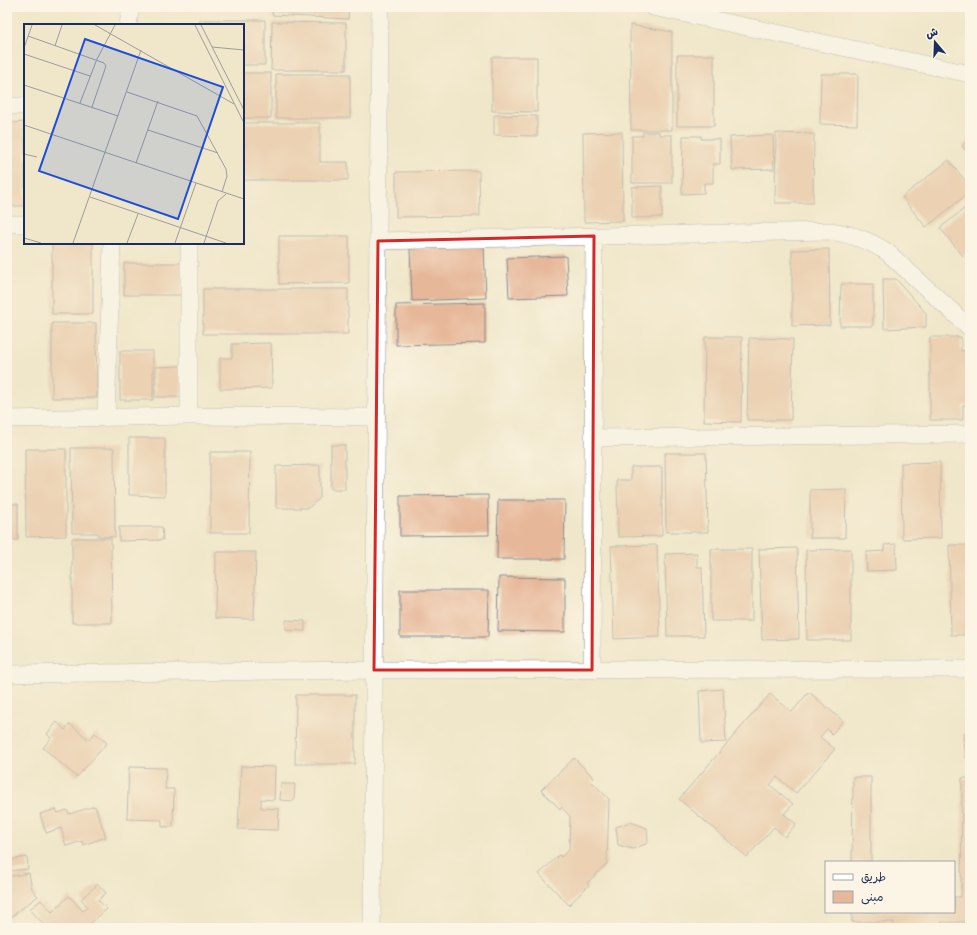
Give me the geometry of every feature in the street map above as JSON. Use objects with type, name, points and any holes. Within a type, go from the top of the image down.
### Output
[{"type":"street","points":[[128,24],[131,7]]},
{"type":"street","points":[[372,928],[380,7]]},
{"type":"street","points":[[653,7],[970,74]]},
{"type":"street","points":[[7,106],[24,106]]},
{"type":"street","points":[[7,224],[24,224]]},
{"type":"street","points":[[378,241],[830,231],[844,233],[858,236],[874,243],[887,252],[970,328]]},
{"type":"street","points":[[592,670],[594,236]]},
{"type":"street","points":[[106,418],[112,244]]},
{"type":"street","points":[[189,244],[189,416]]},
{"type":"street","points":[[7,419],[189,416],[376,417]]},
{"type":"street","points":[[593,438],[970,434]]},
{"type":"street","points":[[7,674],[374,670],[970,669]]},
{"type":"highlighted area","points":[[594,236],[592,670],[374,670],[378,241]]},
{"type":"building","points":[[273,7],[349,7],[348,19],[272,15]]},
{"type":"building","points":[[200,20],[265,20],[265,65],[244,65],[244,24],[199,24]]},
{"type":"building","points":[[272,22],[346,23],[346,70],[271,70]]},
{"type":"building","points":[[630,25],[672,32],[672,130],[631,130]]},
{"type":"building","points":[[677,55],[714,55],[714,126],[677,126]]},
{"type":"building","points":[[492,57],[537,57],[537,112],[492,111]]},
{"type":"building","points":[[244,73],[271,73],[271,118],[244,118]]},
{"type":"building","points":[[276,74],[350,74],[350,118],[276,118]]},
{"type":"building","points":[[821,74],[858,74],[857,125],[820,124]]},
{"type":"building","points":[[494,115],[537,116],[537,136],[494,135]]},
{"type":"building","points":[[24,122],[24,206],[10,206],[10,123]]},
{"type":"building","points":[[244,123],[320,123],[320,162],[348,162],[348,180],[244,180]]},
{"type":"building","points":[[622,132],[623,221],[584,222],[583,133]]},
{"type":"building","points":[[643,132],[659,132],[659,135],[672,135],[672,183],[632,183],[632,136],[643,136]]},
{"type":"building","points":[[776,133],[814,134],[813,203],[775,203]]},
{"type":"building","points":[[773,135],[774,169],[732,170],[730,137]]},
{"type":"building","points":[[683,136],[701,136],[701,139],[720,139],[720,164],[713,164],[713,183],[704,183],[704,193],[682,194]]},
{"type":"building","points":[[970,139],[970,155],[962,146]]},
{"type":"building","points":[[949,160],[970,187],[970,192],[926,227],[902,197]]},
{"type":"building","points":[[479,171],[480,216],[396,217],[396,172]]},
{"type":"building","points":[[662,186],[662,217],[632,218],[632,187]]},
{"type":"building","points":[[970,204],[970,250],[963,256],[940,228]]},
{"type":"building","points":[[279,236],[349,236],[349,283],[279,284]]},
{"type":"building","points":[[52,244],[93,244],[93,314],[52,314]]},
{"type":"building","points":[[484,246],[486,298],[412,301],[410,249]]},
{"type":"building","points":[[829,249],[830,325],[792,326],[792,250]]},
{"type":"building","points":[[566,256],[568,296],[509,298],[507,258]]},
{"type":"building","points":[[124,263],[182,263],[181,295],[124,295]]},
{"type":"building","points":[[883,279],[896,279],[926,313],[926,327],[884,329]]},
{"type":"building","points":[[841,284],[873,284],[873,326],[840,326]]},
{"type":"building","points":[[203,289],[348,289],[348,334],[203,334]]},
{"type":"building","points":[[485,303],[485,343],[396,345],[396,305]]},
{"type":"building","points":[[52,323],[96,323],[97,398],[52,398]]},
{"type":"building","points":[[705,337],[742,337],[741,422],[704,421]]},
{"type":"building","points":[[930,337],[961,337],[961,351],[970,350],[970,405],[963,405],[963,420],[930,420]]},
{"type":"building","points":[[749,338],[793,339],[791,420],[747,420]]},
{"type":"building","points":[[271,343],[272,388],[220,389],[220,358],[232,358],[232,344]]},
{"type":"building","points":[[120,351],[153,351],[153,400],[120,400]]},
{"type":"building","points":[[181,366],[181,397],[155,397],[155,367]]},
{"type":"building","points":[[129,438],[165,438],[165,496],[129,495]]},
{"type":"building","points":[[331,445],[345,445],[345,489],[331,489]]},
{"type":"building","points":[[71,448],[114,448],[115,537],[98,536],[98,533],[72,533]]},
{"type":"building","points":[[25,449],[66,449],[66,536],[26,537]]},
{"type":"building","points":[[210,452],[250,452],[249,533],[210,533]]},
{"type":"building","points":[[665,453],[706,453],[708,532],[666,532]]},
{"type":"building","points":[[940,462],[941,538],[902,539],[901,463]]},
{"type":"building","points":[[320,465],[320,498],[308,508],[276,508],[276,466]]},
{"type":"building","points":[[631,467],[662,467],[662,536],[618,537],[617,480],[631,480]]},
{"type":"building","points":[[846,489],[845,538],[810,538],[810,490]]},
{"type":"building","points":[[488,495],[489,535],[400,536],[400,496]]},
{"type":"building","points":[[498,500],[565,500],[564,559],[497,559]]},
{"type":"building","points":[[7,504],[18,504],[18,540],[7,540]]},
{"type":"building","points":[[119,527],[162,527],[163,540],[119,541]]},
{"type":"building","points":[[72,538],[111,538],[112,623],[72,623]]},
{"type":"building","points":[[896,544],[897,570],[867,571],[866,552],[884,551],[884,545]]},
{"type":"building","points":[[657,545],[660,637],[614,639],[611,546]]},
{"type":"building","points":[[949,545],[970,545],[970,635],[951,635]]},
{"type":"building","points":[[797,548],[799,639],[762,640],[759,549]]},
{"type":"building","points":[[711,549],[752,549],[752,621],[711,621]]},
{"type":"building","points":[[851,549],[851,640],[807,640],[806,550]]},
{"type":"building","points":[[216,552],[256,552],[254,619],[215,618]]},
{"type":"building","points":[[697,553],[697,567],[702,567],[704,636],[667,636],[665,554]]},
{"type":"building","points":[[499,577],[565,578],[565,632],[498,631]]},
{"type":"building","points":[[400,590],[489,590],[488,637],[400,637]]},
{"type":"building","points":[[286,620],[305,621],[305,631],[286,630]]},
{"type":"building","points":[[723,689],[726,742],[701,743],[699,691]]},
{"type":"building","points":[[809,692],[843,721],[832,734],[827,729],[820,737],[835,749],[796,793],[777,777],[770,785],[793,804],[784,814],[796,824],[785,837],[774,827],[747,857],[679,799],[770,694],[792,712]]},
{"type":"building","points":[[296,695],[355,695],[355,764],[295,764]]},
{"type":"building","points":[[57,722],[65,730],[70,724],[89,740],[95,733],[107,743],[77,777],[43,748],[51,738],[47,734]]},
{"type":"building","points":[[970,732],[970,758],[966,758],[964,733]]},
{"type":"building","points":[[574,758],[594,778],[591,781],[609,799],[607,864],[587,883],[589,885],[569,905],[539,874],[559,855],[561,857],[569,850],[570,816],[561,807],[560,809],[541,790]]},
{"type":"building","points":[[241,766],[275,767],[274,800],[261,799],[261,808],[279,809],[278,830],[238,829]]},
{"type":"building","points":[[129,767],[166,768],[165,789],[174,789],[173,827],[162,827],[162,820],[127,819]]},
{"type":"building","points":[[853,777],[871,777],[871,861],[852,861]]},
{"type":"building","points":[[962,778],[970,778],[970,922],[941,922],[941,928],[894,928],[894,922],[852,922],[852,913],[955,913],[955,897],[961,897]]},
{"type":"building","points":[[281,784],[295,784],[294,801],[280,800]]},
{"type":"building","points":[[95,806],[106,837],[83,845],[82,841],[66,846],[61,828],[46,833],[40,814],[56,809],[58,813],[67,810],[69,814]]},
{"type":"building","points":[[631,822],[647,828],[648,843],[633,849],[618,845],[616,827]]},
{"type":"building","points":[[7,853],[9,860],[27,857],[28,869],[7,871]]},
{"type":"building","points":[[29,873],[32,889],[38,896],[7,920],[7,877]]},
{"type":"building","points":[[98,884],[106,893],[98,900],[107,909],[85,928],[47,928],[30,909],[41,900],[52,912],[69,896],[83,911],[88,907],[81,899]]}]
